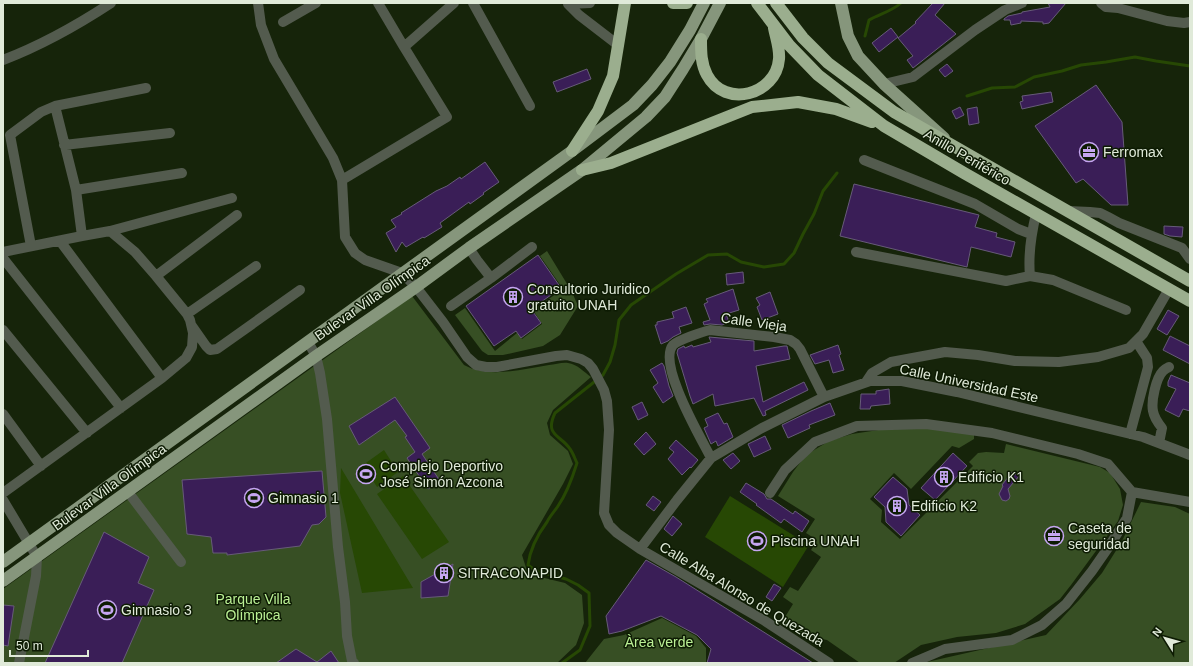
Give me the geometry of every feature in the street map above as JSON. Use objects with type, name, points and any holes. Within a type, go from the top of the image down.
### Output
[{"type":"highway","points":[[572,151],[598,111],[613,76],[625,3]]},
{"type":"highway","points":[[673,3],[687,3]]},
{"type":"highway","name":"Anillo Periférico","points":[[757,3],[789,45],[818,75],[884,126],[1190,301]]},
{"type":"highway","name":"Anillo Periférico","points":[[776,3],[803,38],[828,63],[894,112],[1190,281]]},
{"type":"highway","points":[[701,39],[702,62],[707,76],[715,86],[728,93],[744,95],[764,86],[769,82],[777,69],[779,58],[774,27]]},
{"type":"highway","points":[[582,170],[611,163],[752,106],[798,102],[836,109],[884,126]]},
{"type":"main road","name":"Bulevar Villa Olímpica","points":[[3,562],[572,151],[633,105],[652,85],[670,62],[690,30],[704,3]]},
{"type":"main road","name":"Bulevar Villa Olímpica","points":[[3,581],[316,356],[582,170],[646,117],[664,97],[701,39],[720,3]]},
{"type":"main road","points":[[841,3],[848,36],[858,56],[884,84],[957,149]]},
{"type":"street","points":[[3,60],[30,50],[80,23],[111,3]]},
{"type":"street","points":[[258,3],[261,25],[274,59],[333,158],[342,180],[345,237],[348,244],[355,253],[365,260],[402,273],[416,287],[443,322],[467,357],[476,365],[497,367],[567,355],[581,359],[588,363],[604,390],[607,401],[610,430],[604,513],[609,524],[617,533],[640,549]]},
{"type":"street","points":[[283,22],[316,3]]},
{"type":"street","points":[[342,180],[447,117],[378,3]]},
{"type":"street","points":[[404,47],[454,3]]},
{"type":"street","points":[[473,3],[530,106]]},
{"type":"street","points":[[567,4],[590,3]]},
{"type":"street","points":[[884,84],[913,77],[975,30],[1005,10],[1022,3]]},
{"type":"street","points":[[1101,3],[1106,7],[1118,8],[1167,21],[1184,23],[1190,22]]},
{"type":"street","points":[[567,4],[579,16],[618,45]]},
{"type":"street","points":[[31,246],[10,135],[41,112],[55,106],[146,88]]},
{"type":"street","points":[[55,106],[76,190],[82,236]]},
{"type":"street","points":[[64,145],[170,133]]},
{"type":"street","points":[[864,160],[975,204],[1018,229],[1031,234]]},
{"type":"street","points":[[76,190],[182,174]]},
{"type":"street","points":[[3,252],[110,231],[232,198]]},
{"type":"street","points":[[1066,211],[1090,212],[1104,215],[1119,224],[1182,248],[1190,258]]},
{"type":"street","points":[[1030,276],[1028,262],[1031,234],[1036,214]]},
{"type":"street","points":[[156,276],[237,215]]},
{"type":"street","points":[[3,493],[162,378],[186,358],[192,347],[193,333],[187,314],[135,252],[110,231]]},
{"type":"street","points":[[60,241],[162,378]]},
{"type":"street","points":[[451,306],[532,247]]},
{"type":"street","points":[[470,248],[491,278]]},
{"type":"street","points":[[856,252],[1006,281],[1030,276],[1053,280],[1126,310]]},
{"type":"street","points":[[3,258],[120,408]]},
{"type":"street","points":[[187,314],[256,266]]},
{"type":"street","points":[[866,382],[872,373],[891,362],[945,352],[978,354],[1015,361],[1058,362],[1104,355],[1129,348],[1143,334],[1169,289]]},
{"type":"street","points":[[191,325],[210,350],[217,349],[300,290]]},
{"type":"street","points":[[3,330],[87,433]]},
{"type":"street","name":"Calle Vieja","points":[[711,458],[680,396],[669,361],[670,351],[674,344],[701,332],[710,330],[790,340],[800,349],[824,397]]},
{"type":"street","points":[[1130,434],[1148,367],[1147,358],[1136,341]]},
{"type":"street","points":[[308,342],[316,356],[327,419],[347,636],[352,661],[354,663]]},
{"type":"street","points":[[1159,443],[1162,428],[1155,418],[1152,410],[1153,396],[1158,380],[1163,371],[1169,367]]},
{"type":"street","name":"Calle Universidad Este","points":[[640,549],[672,506],[711,458],[762,428],[824,397],[870,381],[902,382],[957,392],[1143,437],[1190,456]]},
{"type":"street","points":[[3,414],[41,466]]},
{"type":"street","points":[[770,493],[785,470],[815,442],[856,426],[926,424],[992,433],[1078,454],[1108,464],[1132,492],[1190,502]]},
{"type":"street","points":[[128,492],[181,562]]},
{"type":"street","points":[[912,663],[945,649],[1012,640],[1042,625],[1066,604],[1108,548],[1126,518],[1132,492]]},
{"type":"street","points":[[3,500],[37,557],[36,576],[19,663]]},
{"type":"street","name":"Calle Alba Alonso de Quezada","points":[[640,549],[765,621],[829,663]]},
{"type":"green space","points":[[547,251],[572,292],[578,306],[560,335],[543,346],[503,355],[488,355],[482,351],[455,315],[465,308],[495,351],[517,333],[522,339],[542,324],[533,310],[563,289],[540,256]]},
{"type":"green space","name":"Complejo Deportivo José Simón Azcona","points":[[412,296],[464,365],[484,371],[506,372],[568,363],[577,367],[591,377],[553,410],[547,423],[550,435],[568,451],[573,464],[522,555],[528,574],[565,583],[582,595],[584,623],[576,645],[557,663],[3,663],[3,589]]},
{"type":"green space","points":[[885,429],[935,429],[974,434],[974,439],[959,448],[952,446],[911,489],[894,473],[870,499],[882,510],[881,522],[900,539],[973,466],[969,462],[978,453],[1004,453],[1006,444],[1100,467],[1110,473],[1120,489],[1123,505],[1118,521],[1060,599],[1025,624],[996,633],[957,637],[921,645],[894,663],[860,663],[827,640],[803,635],[782,622],[793,604],[783,597],[790,587],[798,591],[821,557],[811,550],[817,540],[806,533],[815,519],[778,496],[806,455],[829,441],[852,434]]},
{"type":"green space","points":[[1141,502],[1175,507],[1190,514],[1190,663],[926,663],[1046,635],[1102,573],[1122,541]]},
{"type":"green space","name":"Àrea verde","points":[[662,618],[696,636],[706,648],[706,663],[585,663],[604,639],[624,635]]},
{"type":"shaded area","points":[[384,450],[398,472],[377,487],[363,465]]},
{"type":"shaded area","points":[[341,468],[413,588],[362,593],[340,493]]},
{"type":"shaded area","points":[[403,476],[449,542],[422,559],[377,494]]},
{"type":"shaded area","name":"Piscina UNAH","points":[[730,496],[809,545],[783,587],[705,537]]},
{"type":"building","points":[[933,3],[945,3],[935,15],[956,34],[913,68],[907,60],[913,56],[898,38],[916,23],[915,22]]},
{"type":"building","points":[[1048,3],[1066,3],[1049,23],[1043,24],[1043,22],[1021,21],[1021,23],[1011,25],[1010,20],[1004,20],[1008,16],[1022,12],[1050,7]]},
{"type":"building","points":[[891,28],[898,37],[879,52],[872,43]]},
{"type":"building","points":[[947,64],[953,71],[945,77],[939,70]]},
{"type":"building","points":[[587,69],[591,79],[557,92],[553,82]]},
{"type":"building","name":"Ferromax","points":[[1096,85],[1122,122],[1128,205],[1111,205],[1083,179],[1076,183],[1035,126]]},
{"type":"building","points":[[1051,92],[1053,102],[1022,109],[1020,102],[1023,101],[1022,96]]},
{"type":"building","points":[[960,107],[964,115],[956,119],[952,111]]},
{"type":"building","points":[[977,107],[979,123],[969,125],[967,109]]},
{"type":"building","points":[[485,162],[499,182],[470,204],[469,202],[440,223],[442,227],[406,247],[402,242],[396,252],[386,233],[396,227],[391,220],[436,191],[447,186],[460,177],[461,179]]},
{"type":"building","points":[[854,184],[979,215],[975,227],[997,233],[996,237],[1015,242],[1011,257],[971,247],[967,267],[840,236]]},
{"type":"building","points":[[1164,226],[1183,227],[1182,237],[1164,234]]},
{"type":"building","name":"Consultorio Juridico gratuito UNAH","points":[[538,255],[561,288],[531,309],[541,323],[521,338],[516,331],[494,346],[466,306]]},
{"type":"building","points":[[743,272],[744,283],[727,285],[726,274]]},
{"type":"building","points":[[733,289],[739,310],[726,314],[729,322],[722,325],[704,325],[703,322],[710,320],[704,304],[708,302],[706,299]]},
{"type":"building","points":[[770,292],[778,314],[762,320],[757,307],[760,305],[756,298]]},
{"type":"building","points":[[686,307],[692,323],[679,327],[681,333],[661,344],[655,325],[657,325],[657,322],[674,318],[672,312]]},
{"type":"building","points":[[1168,310],[1179,316],[1167,335],[1157,329]]},
{"type":"building","points":[[1170,336],[1190,346],[1190,364],[1163,350]]},
{"type":"building","points":[[709,337],[754,341],[754,351],[787,346],[790,359],[756,366],[763,402],[804,382],[808,390],[765,411],[766,415],[763,416],[754,398],[715,406],[713,394],[693,404],[677,353],[678,349],[684,346],[685,348],[692,345],[693,347],[711,342]]},
{"type":"building","points":[[838,345],[841,354],[839,355],[844,370],[833,373],[829,360],[815,364],[810,355]]},
{"type":"building","points":[[662,363],[673,396],[663,403],[653,387],[658,383],[650,370]]},
{"type":"building","points":[[1171,375],[1190,383],[1190,411],[1183,409],[1179,417],[1165,410],[1176,389],[1168,386]]},
{"type":"building","points":[[889,389],[890,404],[871,406],[870,409],[860,409],[861,394],[876,394],[876,391]]},
{"type":"building","points":[[395,397],[430,448],[422,454],[440,481],[428,489],[407,458],[415,452],[405,437],[407,436],[395,420],[359,445],[349,426]]},
{"type":"building","points":[[642,402],[648,415],[638,420],[632,407]]},
{"type":"building","points":[[830,403],[835,415],[809,425],[810,428],[788,438],[782,425]]},
{"type":"building","points":[[718,413],[724,424],[727,423],[733,437],[718,446],[716,441],[711,444],[704,428],[708,426],[705,419]]},
{"type":"building","points":[[646,432],[656,444],[644,455],[634,444]]},
{"type":"building","points":[[765,436],[771,449],[754,457],[748,444]]},
{"type":"building","points":[[676,440],[698,460],[682,475],[668,459],[674,452],[669,448]]},
{"type":"building","points":[[733,453],[740,461],[731,469],[723,460]]},
{"type":"building","name":"Edificio K1","points":[[953,453],[967,466],[935,500],[921,488]]},
{"type":"building","name":"Gimnasio 1","points":[[322,471],[326,517],[319,524],[312,525],[300,546],[227,555],[227,553],[213,553],[211,537],[187,534],[182,480]]},
{"type":"building","points":[[1012,472],[1019,476],[1008,489],[1010,496],[1009,499],[1006,501],[1002,500],[999,494],[1003,486],[1002,485]]},
{"type":"building","name":"Edificio K2","points":[[893,477],[907,489],[909,505],[920,515],[901,536],[886,522],[885,507],[874,497]]},
{"type":"building","points":[[746,483],[764,494],[767,499],[771,499],[793,514],[795,511],[809,521],[802,532],[784,519],[781,523],[740,492]]},
{"type":"building","points":[[653,496],[661,502],[654,511],[646,505]]},
{"type":"building","points":[[673,516],[682,524],[672,536],[664,529]]},
{"type":"building","name":"Gimnasio 3","points":[[104,532],[149,557],[138,583],[154,590],[122,663],[45,663]]},
{"type":"building","points":[[646,560],[676,577],[813,663],[707,663],[711,649],[697,635],[661,616],[622,631],[609,634],[606,616]]},
{"type":"building","name":"SITRACONAPID","points":[[453,564],[448,596],[421,598],[421,582]]},
{"type":"building","points":[[774,584],[781,588],[772,601],[766,597]]},
{"type":"building","points":[[3,605],[14,606],[8,646],[3,645]]},
{"type":"building","points":[[296,649],[317,662],[331,651],[339,663],[276,663]]},
{"type":"waterway","points":[[865,36],[869,20],[901,3]]},
{"type":"waterway","points":[[967,96],[992,88],[1015,87],[1034,77],[1081,65],[1135,57],[1190,66]]},
{"type":"waterway","points":[[562,663],[580,650],[590,626],[589,593],[566,579],[536,571],[528,565],[535,542],[564,496],[577,463],[570,449],[553,431],[551,426],[555,413],[603,375],[610,362],[615,345],[619,320],[631,305],[676,274],[708,255],[727,254],[741,262],[764,267],[784,264],[794,253],[814,214],[823,191],[837,173]]},
{"type":"place","name":"Ferromax","points":[[1089,152]]},
{"type":"place","name":"Consultorio Juridico gratuito UNAH","points":[[513,297]]},
{"type":"place","name":"Complejo Deportivo José Simón Azcona","points":[[366,474]]},
{"type":"place","name":"Edificio K1","points":[[944,477]]},
{"type":"place","name":"Gimnasio 1","points":[[254,498]]},
{"type":"place","name":"Edificio K2","points":[[897,506]]},
{"type":"place","name":"Caseta de seguridad","points":[[1054,536]]},
{"type":"place","name":"Piscina UNAH","points":[[757,541]]},
{"type":"place","name":"SITRACONAPID","points":[[444,573]]},
{"type":"place","name":"Gimnasio 3","points":[[107,610]]},
{"type":"park label","name":"Parque Villa Olímpica","points":[[253,608]]}]
